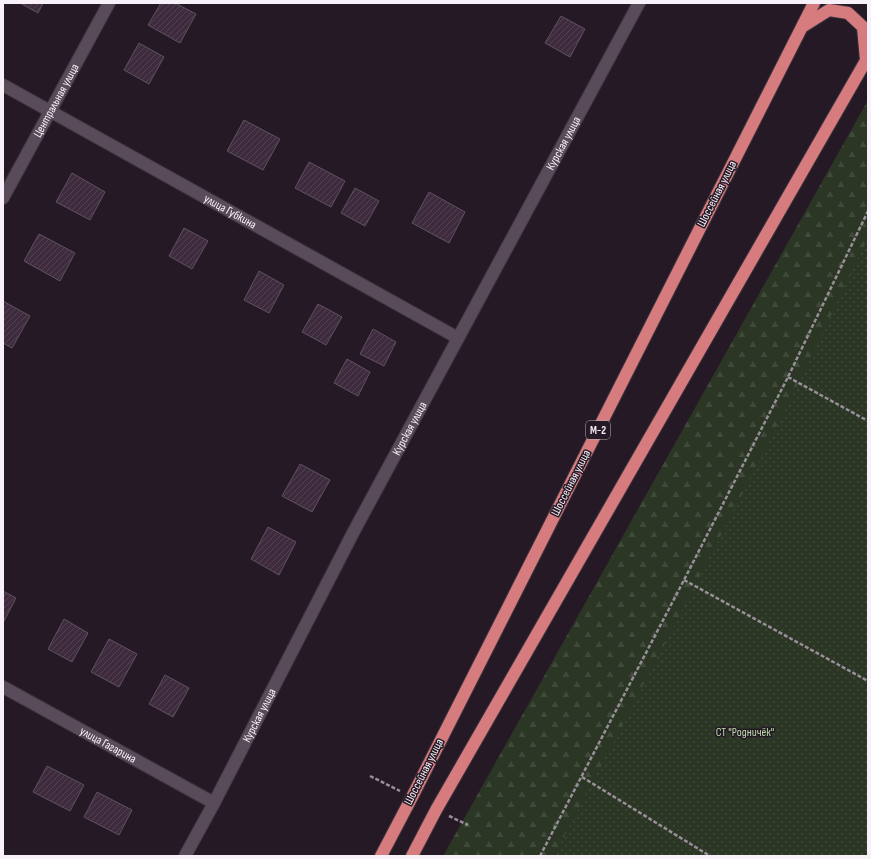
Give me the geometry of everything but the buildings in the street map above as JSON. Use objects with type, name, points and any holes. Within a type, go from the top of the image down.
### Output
[{"type":"highway","name":"Шоссейная улица","points":[[381,856],[814,3]]},
{"type":"highway","points":[[412,856],[440,803],[867,59],[863,27],[848,13],[828,10],[802,27]]},
{"type":"street","name":"Центральная улица","points":[[3,198],[109,3]]},
{"type":"street","name":"Курская улица","points":[[185,856],[214,803],[354,531],[640,3]]},
{"type":"street","name":"улица Губкина","points":[[3,85],[458,338]]},
{"type":"street","name":"улица Гагарина","points":[[3,687],[214,803]]},
{"type":"path","points":[[540,856],[582,778],[788,377],[868,210]]},
{"type":"path","points":[[788,377],[868,421]]},
{"type":"path","points":[[684,580],[868,681]]},
{"type":"path","points":[[582,778],[710,856]]},
{"type":"green space","points":[[868,100],[868,238],[799,382],[695,586],[554,856],[443,856]]},
{"type":"green space","name":"СТ \"Родничёк\"","points":[[868,211],[868,856],[540,856]]}]
